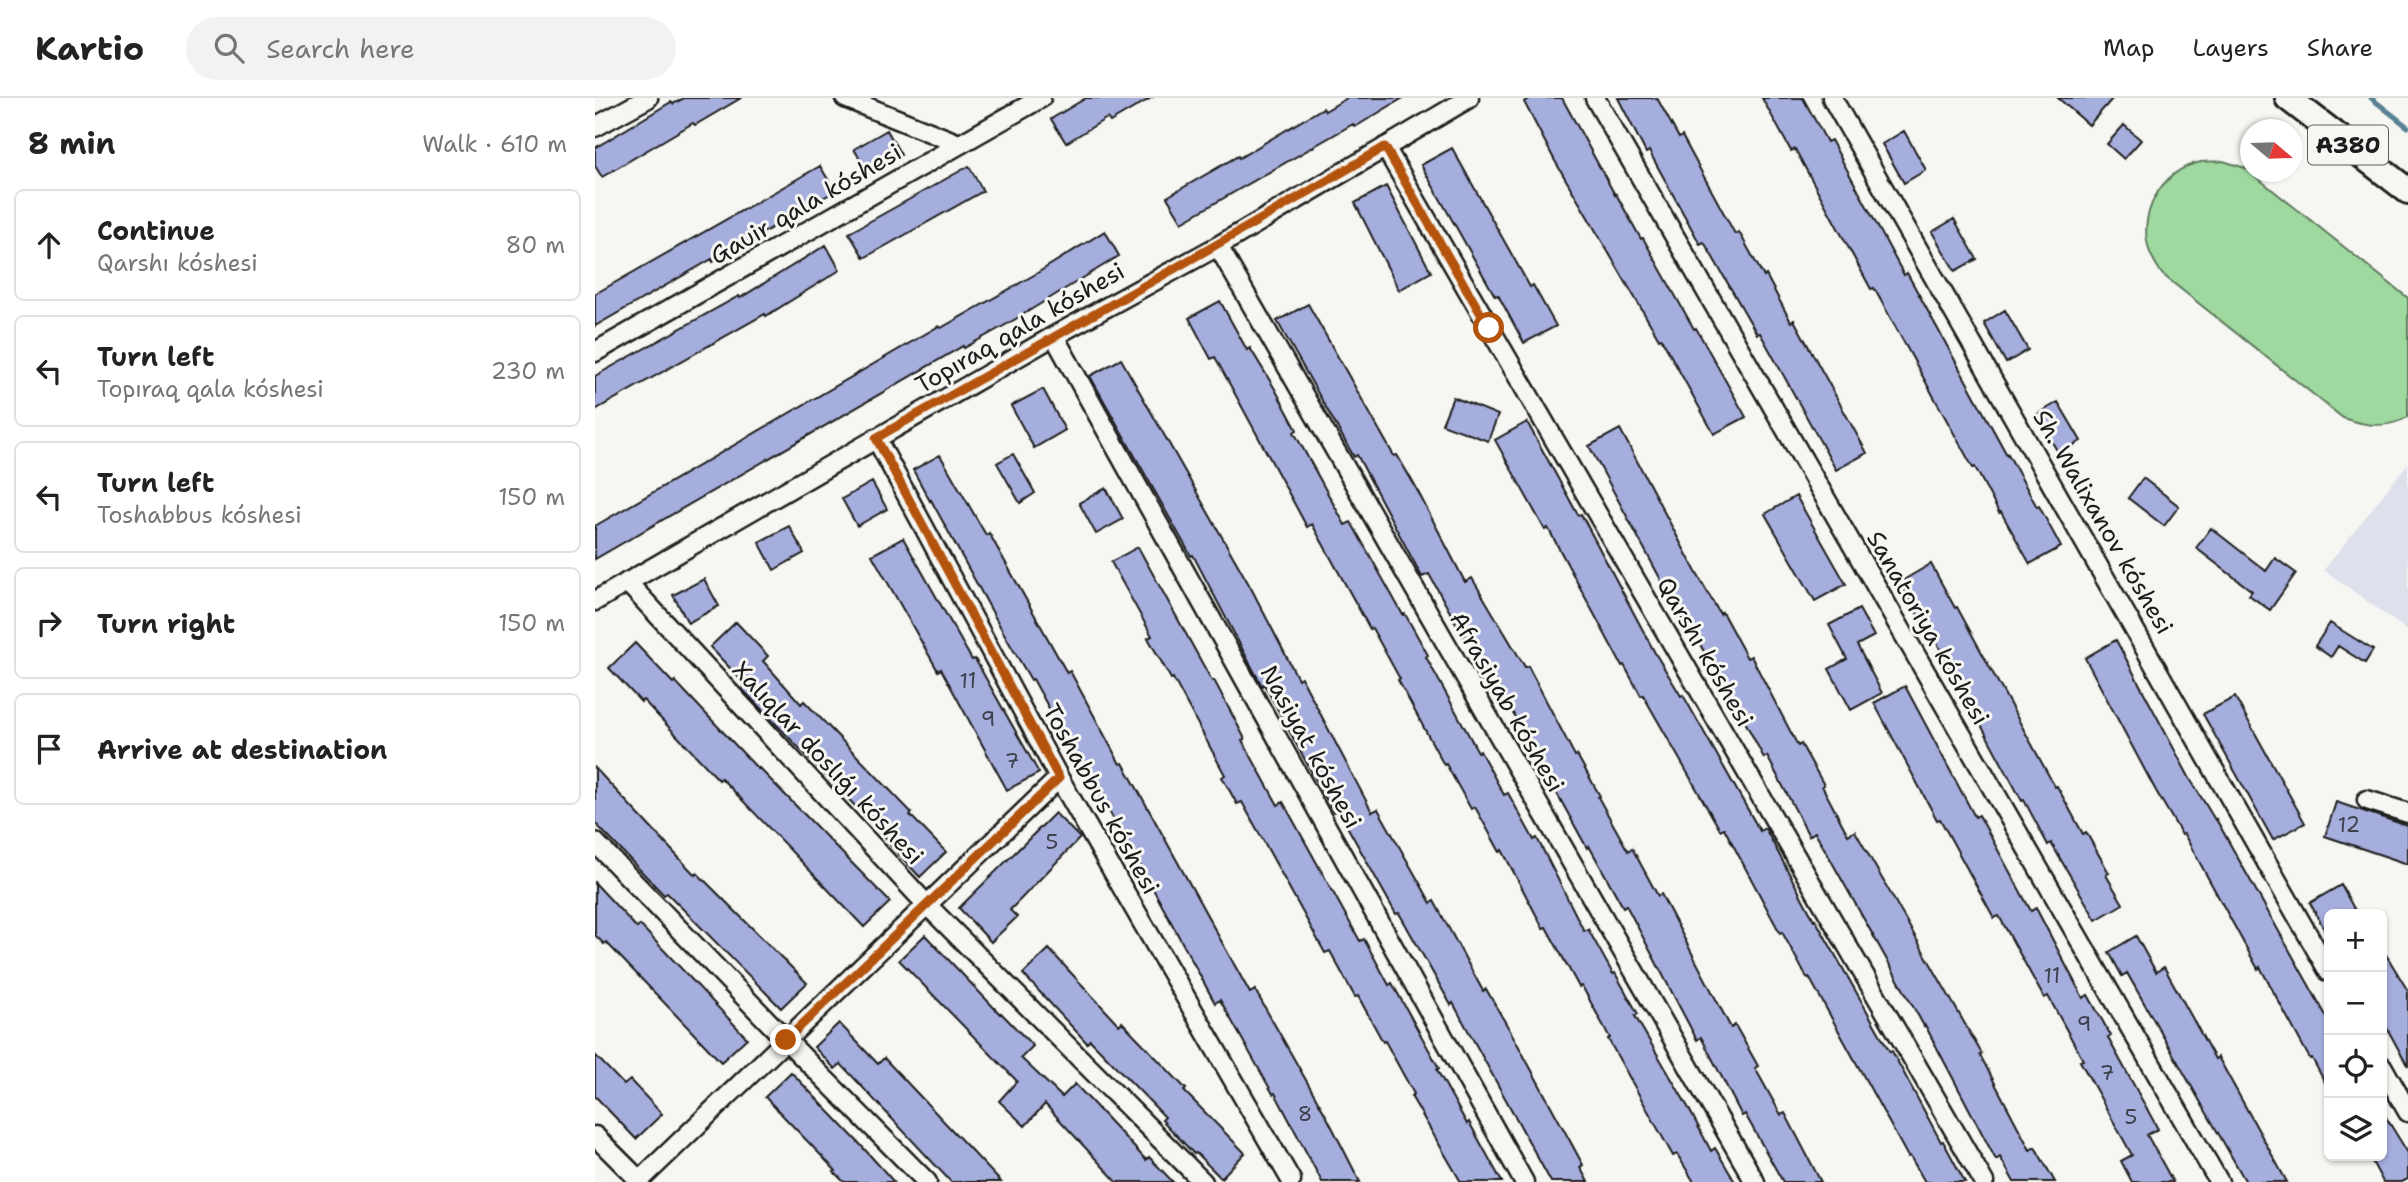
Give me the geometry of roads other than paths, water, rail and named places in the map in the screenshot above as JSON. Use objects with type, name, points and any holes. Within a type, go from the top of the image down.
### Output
[{"type":"highway","name":"A380","points":[[2288,98],[2408,191]]},
{"type":"street","points":[[595,127],[648,98]]},
{"type":"street","points":[[845,98],[959,144]]},
{"type":"street","name":"Gauir qala kóshesi","points":[[595,352],[1041,98]]},
{"type":"street","name":"Topıraq qala kóshesi","points":[[595,601],[1054,336],[1218,246],[1469,98]]},
{"type":"street","name":"Sanatoriya kóshesi","points":[[1595,98],[2219,1182]]},
{"type":"street","name":"Sh. Walixanov kóshesi","points":[[1832,98],[2324,963]]},
{"type":"street","name":"Qarshı kóshesi","points":[[1385,147],[1984,1182]]},
{"type":"street","name":"Afrasiyab kóshesi","points":[[1218,246],[1755,1182]]},
{"type":"street","name":"Nasiyat kóshesi","points":[[1054,336],[1524,1182]]},
{"type":"street","name":"Toshabbus kóshesi","points":[[876,438],[1059,778],[1291,1180]]},
{"type":"street","name":"Xalıqlar doslıǵı kóshesi","points":[[627,582],[927,905],[1203,1182]]},
{"type":"street","points":[[595,1136],[640,1182],[1059,778]]},
{"type":"street","points":[[2367,800],[2408,813]]},
{"type":"street","points":[[595,842],[927,1182]]},
{"type":"street","points":[[2387,1075],[2408,1112]]},
{"type":"waterway","points":[[2371,98],[2408,127]]}]
